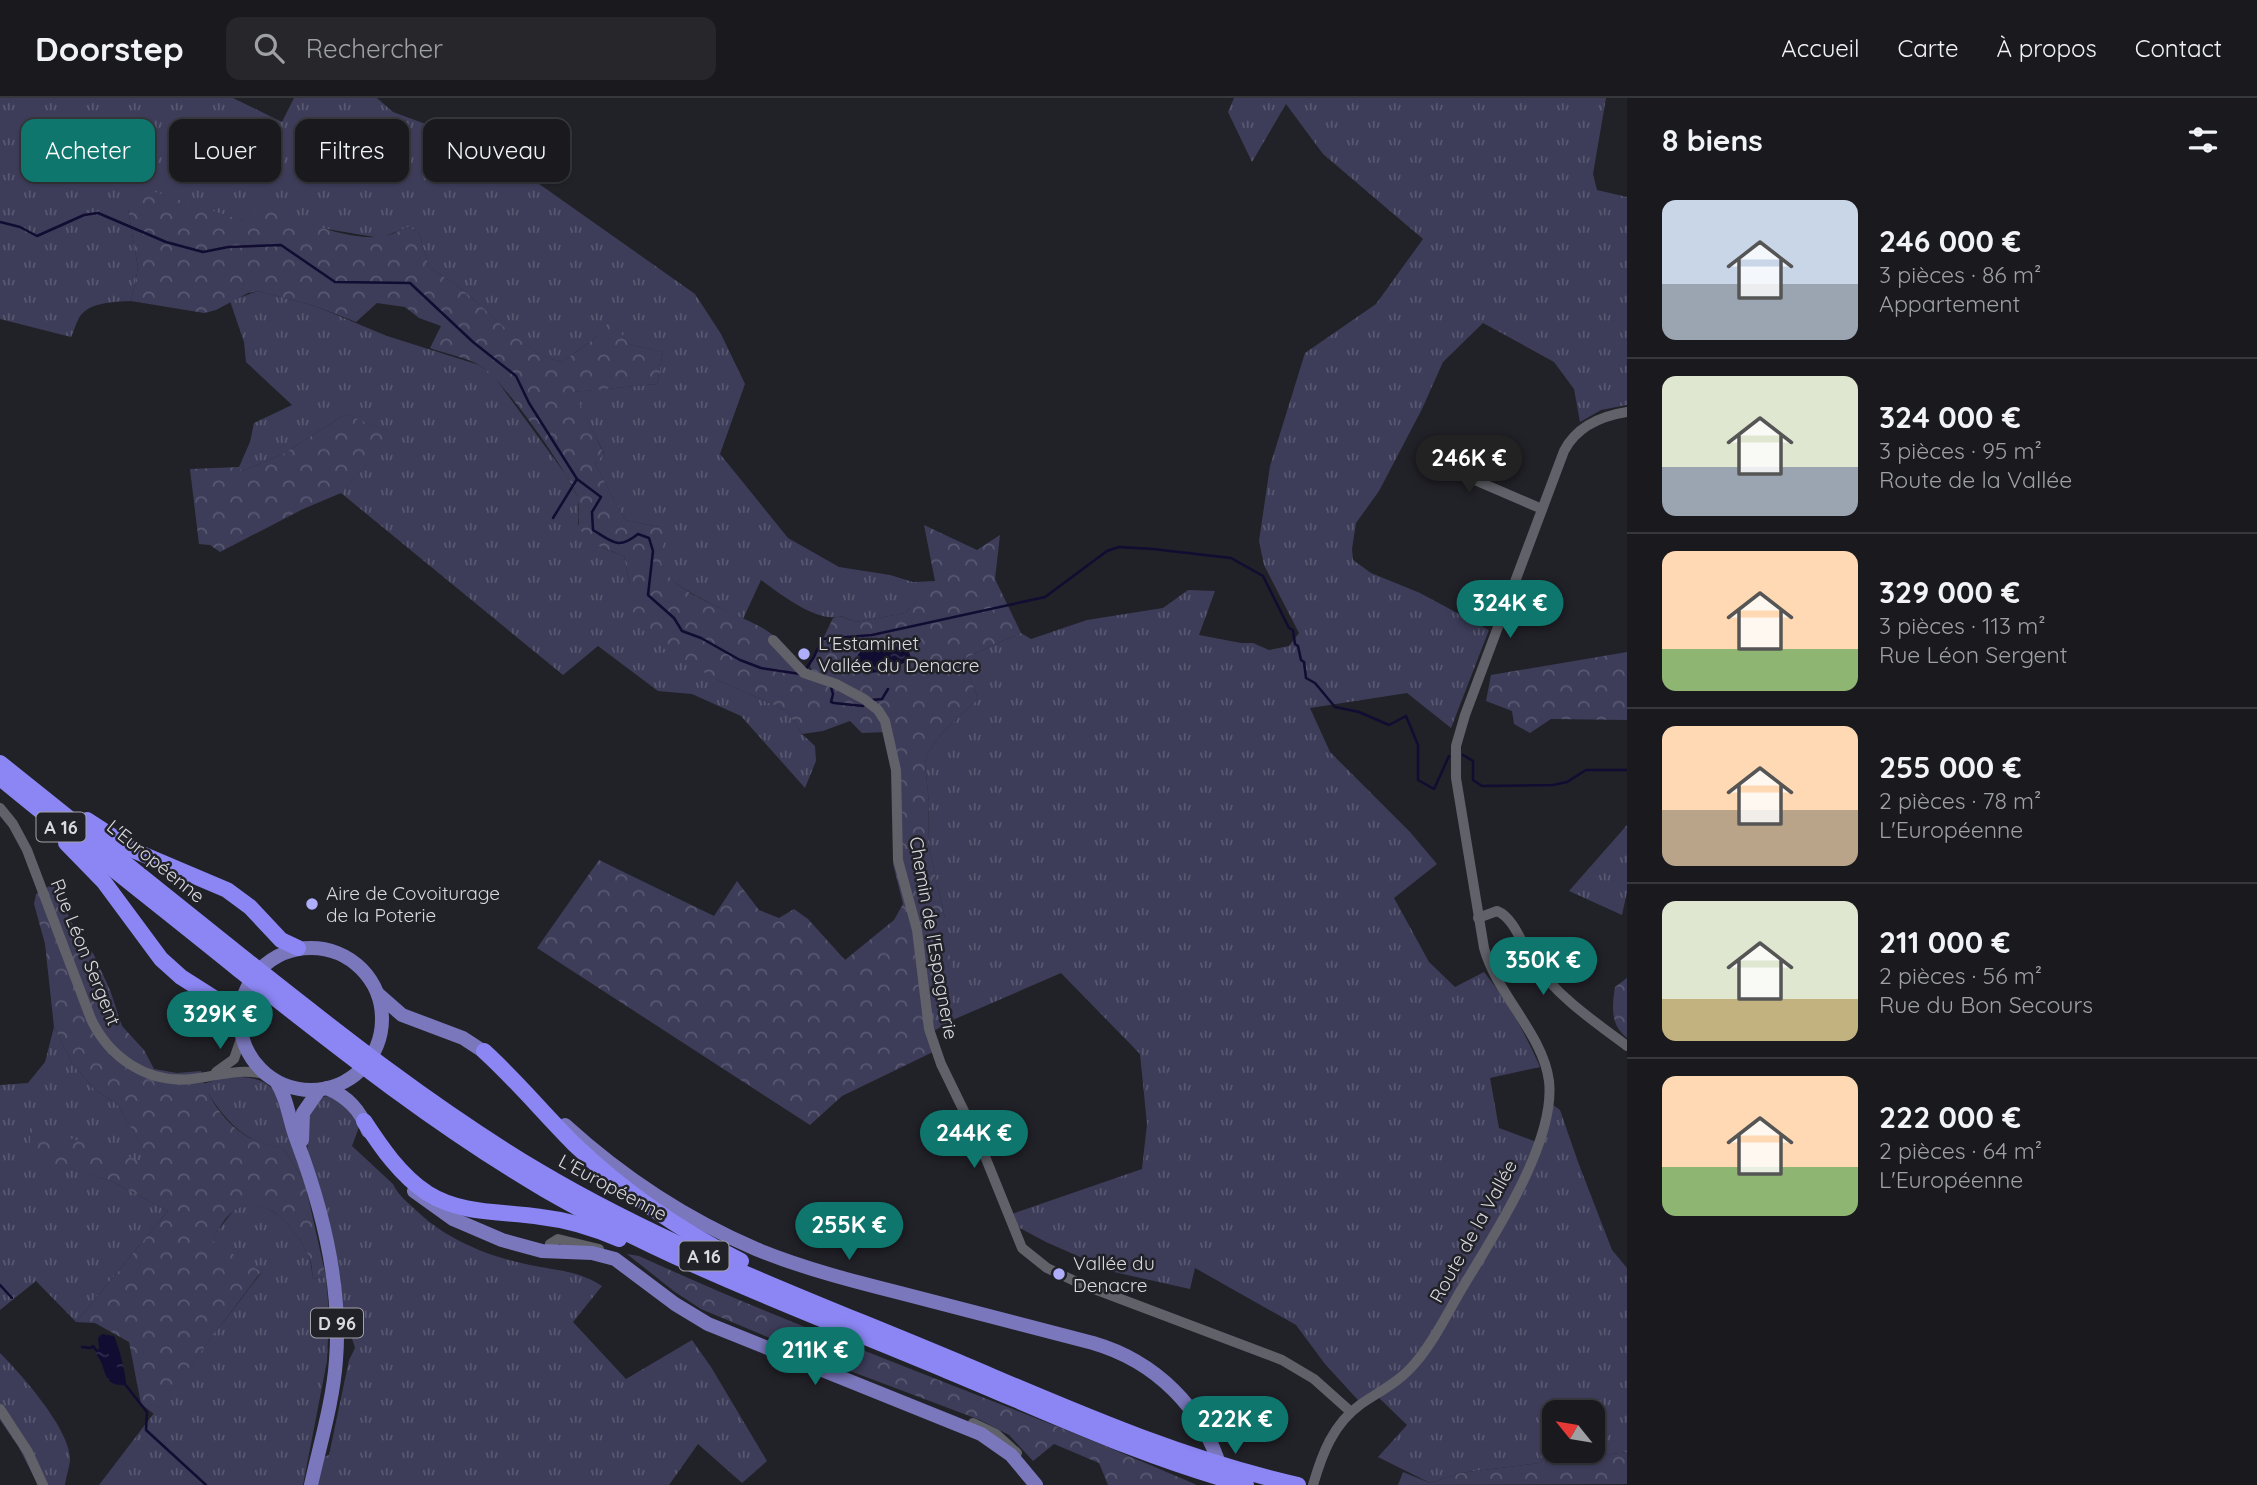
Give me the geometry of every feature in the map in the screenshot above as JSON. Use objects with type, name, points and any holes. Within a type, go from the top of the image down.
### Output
[{"type":"highway","name":"L'Européenne","points":[[0,763],[226,951]]},
{"type":"highway","name":"L'Européenne","points":[[0,778],[474,1145],[548,1191],[676,1256],[1118,1441],[1245,1485]]},
{"type":"highway","points":[[25,783],[44,790],[135,851],[222,887],[250,907],[281,940],[298,948]]},
{"type":"highway","points":[[0,786],[94,871],[166,964],[225,1005],[241,1031]]},
{"type":"highway","points":[[484,1051],[593,1162],[662,1217],[723,1252],[919,1346]]},
{"type":"highway","name":"L'Européenne","points":[[401,1088],[608,1210],[722,1264],[1164,1446],[1225,1466],[1298,1485]]},
{"type":"highway","points":[[364,1121],[399,1168],[417,1185],[443,1201],[473,1210],[557,1219],[602,1232],[659,1255],[676,1256]]},
{"type":"main road","points":[[323,1089],[352,1077],[363,1068],[380,1040],[383,1021],[378,994],[365,971],[345,956],[321,948],[298,948],[273,959],[253,978],[243,999],[241,1031],[250,1056],[271,1077],[294,1088],[323,1089],[349,1101],[388,1163],[407,1185],[434,1207],[479,1232],[515,1245],[551,1252],[596,1254],[619,1261],[696,1318],[981,1434],[1011,1455],[1036,1485]]},
{"type":"main road","points":[[378,994],[402,1015],[457,1035],[484,1051],[516,1076],[590,1148],[641,1185],[699,1221],[755,1248],[818,1272],[1117,1352],[1148,1368],[1190,1407],[1209,1438],[1224,1485]]},
{"type":"main road","name":"D 96","points":[[271,1077],[286,1100],[328,1243],[337,1322],[333,1384],[310,1485]]},
{"type":"main road","name":"D 96","points":[[305,1163],[302,1119],[307,1104],[323,1089]]},
{"type":"street","name":"Route de la Vallée","points":[[1313,1485],[1333,1434],[1351,1412],[1401,1377],[1424,1351],[1519,1191],[1545,1117],[1549,1088],[1545,1066],[1491,968],[1478,918],[1456,778],[1456,746],[1465,715],[1562,456],[1574,436],[1595,421],[1627,412]]},
{"type":"street","points":[[1455,443],[1453,458],[1466,475],[1542,509]]},
{"type":"street","name":"Chemin de l'Espagnerie","points":[[773,640],[800,670],[836,684],[871,705],[885,721],[896,770],[898,860],[917,930],[929,1029],[943,1070],[980,1144],[1022,1248],[1048,1268],[1081,1284],[1282,1360],[1314,1378],[1351,1412]]},
{"type":"street","name":"Rue Léon Sergent","points":[[0,808],[13,824],[26,850],[85,1005],[109,1048],[132,1066],[154,1076],[185,1080],[246,1071],[271,1077]]},
{"type":"street","points":[[1478,918],[1497,911],[1505,915],[1530,958],[1543,974],[1576,1006],[1627,1046]]},
{"type":"street","points":[[210,1075],[234,1059],[241,1031]]},
{"type":"street","points":[[551,1252],[550,1244],[558,1239],[616,1254],[701,1314],[793,1356]]},
{"type":"street","points":[[846,1378],[993,1432],[1021,1458],[1043,1485]]},
{"type":"street","points":[[0,1409],[28,1452],[43,1485]]},
{"type":"green space","points":[[0,98],[233,98],[276,119],[169,119],[169,182],[281,182],[281,122],[294,98],[377,98],[393,112],[423,123],[423,182],[536,182],[695,294],[721,334],[745,384],[720,454],[788,538],[839,567],[890,575],[913,582],[936,581],[905,613],[856,622],[841,616],[821,616],[810,612],[761,580],[743,619],[676,584],[668,577],[662,565],[659,527],[625,520],[595,464],[604,453],[573,392],[657,384],[663,352],[629,344],[611,321],[594,339],[562,362],[536,352],[510,333],[465,292],[429,267],[419,233],[409,227],[380,238],[327,229],[244,221],[200,208],[128,209],[138,268],[131,301],[101,304],[87,310],[78,320],[71,337],[0,319]]},
{"type":"green space","points":[[1234,98],[1606,98],[1593,174],[1597,190],[1627,197],[1627,405],[1601,410],[1580,422],[1574,389],[1554,362],[1483,323],[1443,362],[1379,491],[1356,523],[1352,549],[1353,560],[1371,573],[1420,593],[1489,630],[1451,728],[1407,693],[1310,708],[1330,752],[1410,832],[1437,864],[1394,898],[1429,962],[1455,987],[1484,972],[1508,1005],[1540,1067],[1490,1078],[1499,1128],[1542,1144],[1553,1105],[1560,1110],[1612,1250],[1627,1268],[1627,1452],[1605,1455],[1605,1400],[1542,1400],[1542,1463],[1460,1473],[1430,1483],[1378,1457],[1407,1425],[1373,1392],[1358,1400],[1325,1364],[1296,1325],[1195,1268],[1190,1289],[1114,1272],[1016,1226],[1012,1214],[1142,1169],[1147,1124],[1140,1054],[1061,973],[955,1019],[930,1033],[922,998],[945,919],[928,842],[929,802],[925,764],[927,754],[943,732],[978,699],[963,659],[1021,633],[1031,639],[1087,620],[1163,608],[1188,590],[1215,591],[1199,635],[1253,643],[1269,650],[1289,646],[1299,633],[1264,565],[1259,541],[1270,466],[1305,353],[1376,304],[1423,239],[1323,154],[1286,104],[1252,162],[1228,112]]},
{"type":"green space","points":[[143,188],[244,221],[261,205],[318,227],[348,235],[382,237],[409,227],[419,233],[429,267],[465,292],[536,352],[562,362],[594,339],[611,320],[629,344],[663,352],[657,384],[574,392],[604,454],[595,464],[625,520],[659,527],[667,535],[661,560],[666,573],[677,584],[762,628],[780,641],[798,663],[812,671],[810,666],[833,618],[840,616],[856,622],[905,613],[935,581],[924,525],[977,550],[1000,535],[995,579],[1021,633],[963,659],[978,699],[943,732],[927,754],[925,764],[929,802],[928,842],[945,919],[953,983],[923,998],[935,1051],[842,1096],[810,1125],[537,948],[599,860],[714,916],[737,881],[759,910],[779,918],[794,909],[808,919],[845,960],[894,920],[903,904],[893,864],[899,826],[887,732],[862,733],[850,721],[823,731],[802,734],[787,711],[716,679],[668,652],[634,622],[624,556],[595,544],[582,532],[577,496],[571,483],[534,426],[491,375],[475,363],[430,348],[441,326],[419,318],[405,307],[377,303],[356,322],[315,306],[258,291],[204,313],[131,301],[138,268],[128,209]]},
{"type":"green space","points":[[258,291],[315,306],[387,336],[479,365],[488,371],[566,475],[578,498],[578,524],[603,548],[624,556],[630,586],[716,679],[787,711],[802,734],[815,746],[816,761],[805,788],[741,716],[692,694],[658,691],[598,646],[563,675],[341,493],[393,434],[346,414],[283,454],[242,471],[239,467],[250,442],[254,423],[292,405],[246,362],[244,342],[230,301]]},
{"type":"green space","points":[[346,414],[394,434],[341,493],[303,509],[220,552],[210,545],[199,544],[190,469],[239,467],[242,471],[283,454]]},
{"type":"green space","points":[[1627,652],[1627,720],[1551,719],[1530,733],[1514,724],[1512,711],[1486,701],[1491,675]]},
{"type":"green space","points":[[1627,825],[1627,892],[1622,915],[1569,891]]},
{"type":"green space","points":[[53,884],[73,925],[94,955],[122,1026],[144,1050],[154,1069],[177,1073],[201,1071],[214,1103],[229,1122],[247,1136],[284,1149],[305,1183],[326,1277],[313,1279],[311,1262],[304,1247],[289,1226],[269,1209],[246,1205],[231,1213],[211,1240],[261,1272],[154,1414],[141,1404],[129,1342],[95,1323],[76,1322],[168,1211],[111,1181],[30,1158],[30,1125],[153,1165],[117,1104],[94,1089],[72,1063],[54,1027],[45,944],[34,904],[36,894]]},
{"type":"green space","points":[[1627,978],[1627,1038],[1615,1021],[1613,1008],[1615,987]]},
{"type":"green space","points":[[54,1027],[72,1063],[94,1089],[117,1104],[154,1166],[30,1126],[30,1157],[111,1181],[168,1211],[76,1322],[36,1281],[0,1310],[0,1085],[28,1083],[45,1062]]},
{"type":"green space","points":[[240,1077],[261,1081],[278,1095],[305,1183],[284,1149],[260,1142],[240,1131],[219,1109],[203,1084],[222,1078]]},
{"type":"green space","points":[[330,1096],[345,1105],[359,1127],[352,1146],[429,1222],[456,1239],[485,1252],[515,1262],[576,1274],[602,1286],[573,1322],[626,1379],[692,1340],[767,1461],[742,1483],[698,1444],[669,1485],[315,1485],[323,1457],[329,1455],[349,1360],[355,1348],[343,1310],[340,1275],[308,1151],[306,1130],[309,1111],[318,1097]]},
{"type":"green space","points":[[249,1203],[268,1209],[285,1222],[305,1248],[313,1279],[326,1277],[329,1313],[327,1361],[303,1485],[99,1485],[261,1273],[210,1240],[234,1210]]},
{"type":"green space","points":[[627,1254],[639,1256],[778,1316],[1197,1485],[1108,1485],[1099,1463],[1054,1444],[1033,1461],[1009,1435],[980,1420],[829,1363],[701,1309]]},
{"type":"green space","points":[[0,1353],[42,1402],[62,1432],[70,1458],[65,1485],[38,1485],[18,1446],[0,1420]]},
{"type":"green space","points":[[1627,1452],[1627,1484],[1398,1485],[1403,1472],[1430,1483],[1460,1473],[1542,1463],[1605,1463],[1605,1455]]},
{"type":"water","points":[[873,644],[907,648],[911,657],[909,661],[880,672],[859,670],[854,665],[858,654]]},
{"type":"water","points":[[102,1334],[114,1336],[126,1385],[112,1383],[108,1379],[96,1354],[99,1348],[98,1338]]},
{"type":"waterway","points":[[0,222],[20,227],[37,236],[84,215],[98,213],[166,242],[203,252],[228,247],[281,245],[335,282],[410,283],[473,342],[516,376],[529,403],[577,479],[601,497],[592,512],[593,530],[620,543],[638,534],[649,538],[653,551],[648,595],[674,618],[682,631],[761,668],[800,674]]},
{"type":"waterway","points":[[553,518],[577,479]]},
{"type":"waterway","points":[[805,670],[822,639],[872,635],[1045,597],[1107,551],[1119,547],[1231,558],[1263,576],[1289,628],[1293,630],[1295,644],[1304,662],[1306,678],[1315,683],[1335,707],[1359,712],[1389,725],[1406,716],[1418,745],[1418,780],[1434,789],[1449,756]]},
{"type":"waterway","points":[[831,687],[831,702],[863,706],[866,703]]},
{"type":"waterway","points":[[872,700],[882,699],[888,689]]},
{"type":"waterway","points":[[1463,755],[1473,761],[1473,780],[1482,786],[1553,785],[1567,782],[1586,770],[1627,770]]},
{"type":"waterway","points":[[0,1285],[12,1298]]},
{"type":"waterway","points":[[82,1347],[93,1346],[97,1351]]},
{"type":"waterway","points":[[124,1383],[147,1412],[146,1430],[206,1485]]},
{"type":"place","name":"L'Estaminet Vallée du Denacre","points":[[804,654]]},
{"type":"place","name":"Aire de Covoiturage de la Poterie","points":[[312,904]]},
{"type":"place","name":"Vallée du Denacre","points":[[1059,1274]]}]
